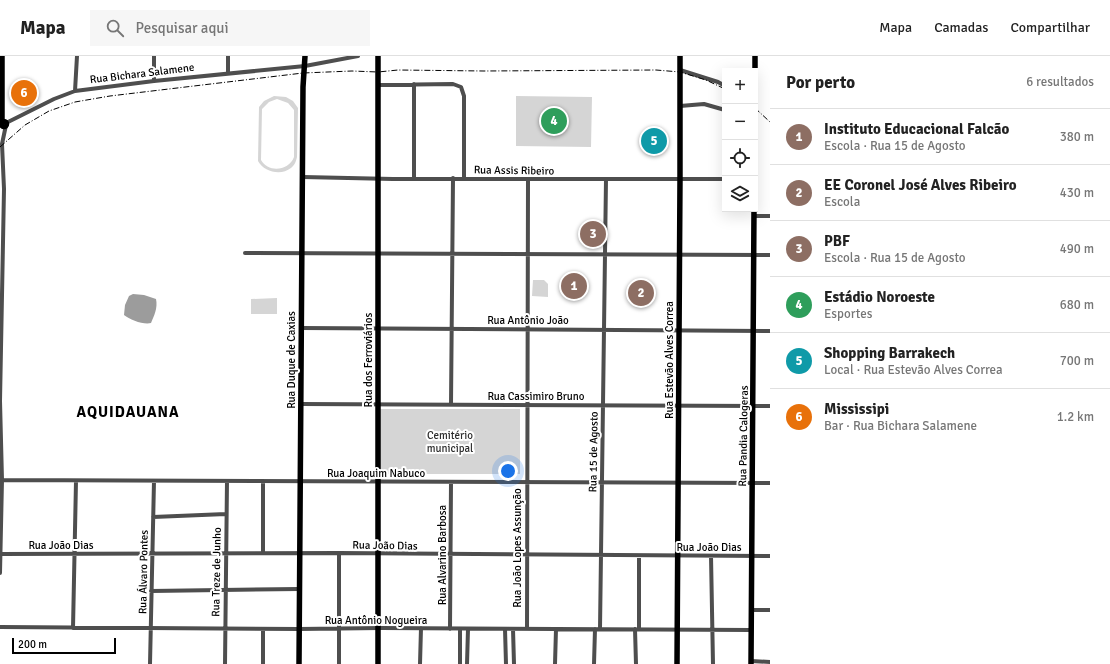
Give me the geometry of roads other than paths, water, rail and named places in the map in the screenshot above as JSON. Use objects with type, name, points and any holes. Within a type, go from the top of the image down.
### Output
[{"type":"main road","points":[[2,56],[1,98],[3,125]]},
{"type":"main road","name":"Rua Duque de Caxias","points":[[299,664],[303,73],[305,56]]},
{"type":"main road","name":"Rua dos Ferroviários","points":[[378,56],[378,664]]},
{"type":"main road","name":"Rua Estevão Alves Correa","points":[[677,664],[680,56]]},
{"type":"main road","points":[[755,56],[755,68]]},
{"type":"main road","name":"Rua Pandia Calogeras","points":[[751,663],[755,255],[754,212]]},
{"type":"street","points":[[75,91],[77,56]]},
{"type":"street","points":[[154,56],[154,81]]},
{"type":"street","points":[[228,56],[228,74]]},
{"type":"street","name":"Rua Bichara Salamene","points":[[3,125],[54,99],[75,91],[154,81],[305,66],[358,56]]},
{"type":"street","points":[[680,70],[722,84]]},
{"type":"street","points":[[414,84],[414,179]]},
{"type":"street","points":[[378,85],[453,84],[460,87],[464,96],[464,178]]},
{"type":"street","points":[[680,106],[704,104],[722,109]]},
{"type":"street","points":[[0,573],[0,401],[4,189],[2,144],[3,125]]},
{"type":"street","name":"Rua Assis Ribeiro","points":[[302,177],[528,180],[722,179]]},
{"type":"street","points":[[451,405],[453,178]]},
{"type":"street","name":"Rua 15 de Agosto","points":[[600,629],[606,179]]},
{"type":"street","name":"Rua João Lopes Assunção","points":[[527,629],[526,405],[528,180]]},
{"type":"street","points":[[754,216],[770,216]]},
{"type":"street","points":[[245,253],[302,252],[770,255]]},
{"type":"street","name":"Rua Antônio João","points":[[301,328],[770,331]]},
{"type":"street","name":"Rua Cassimiro Bruno","points":[[301,404],[770,406]]},
{"type":"street","name":"Rua Joaquim Nabuco","points":[[1,480],[770,483]]},
{"type":"street","points":[[73,628],[76,481]]},
{"type":"street","name":"Rua Álvaro Pontes","points":[[150,664],[154,481]]},
{"type":"street","name":"Rua Treze de Junho","points":[[225,664],[227,481]]},
{"type":"street","points":[[263,553],[264,481]]},
{"type":"street","name":"Rua Alvarino Barbosa","points":[[450,628],[452,554],[451,482]]},
{"type":"street","points":[[153,517],[226,514]]},
{"type":"street","points":[[339,553],[339,664]]},
{"type":"street","name":"Rua João Dias","points":[[0,554],[339,553],[678,557],[770,556]]},
{"type":"street","points":[[636,664],[639,556]]},
{"type":"street","points":[[711,556],[713,664]]},
{"type":"street","points":[[152,591],[300,589]]},
{"type":"street","points":[[752,610],[770,610]]},
{"type":"street","name":"Rua Antônio Nogueira","points":[[0,627],[225,628],[299,630],[378,628],[751,630]]},
{"type":"street","points":[[420,664],[421,628]]},
{"type":"street","points":[[263,629],[263,664]]},
{"type":"street","points":[[460,629],[460,664]]},
{"type":"street","points":[[467,664],[468,629]]},
{"type":"street","points":[[505,629],[506,664]]},
{"type":"street","points":[[513,629],[514,664]]},
{"type":"street","points":[[555,664],[556,629]]},
{"type":"street","points":[[594,629],[594,664]]},
{"type":"street","points":[[751,663],[770,662]]},
{"type":"railway","points":[[0,147],[25,125],[49,111],[75,102],[110,96],[303,73],[352,71],[378,72],[398,70],[656,70],[680,72],[706,80],[722,88]]},
{"type":"railway","points":[[758,111],[770,122]]},
{"type":"place","name":"Mississipi","points":[[24,93]]},
{"type":"place","name":"Estádio Noroeste","points":[[554,121]]},
{"type":"place","name":"Shopping Barrakech","points":[[654,141]]},
{"type":"place","name":"PBF","points":[[593,234]]},
{"type":"place","name":"Instituto Educacional Falcão","points":[[574,286]]},
{"type":"place","name":"EE Coronel José Alves Ribeiro","points":[[641,293]]},
{"type":"district","name":"AQUIDAUANA","points":[[128,412]]},
{"type":"park label","name":"Cemitério municipal","points":[[450,441]]}]
